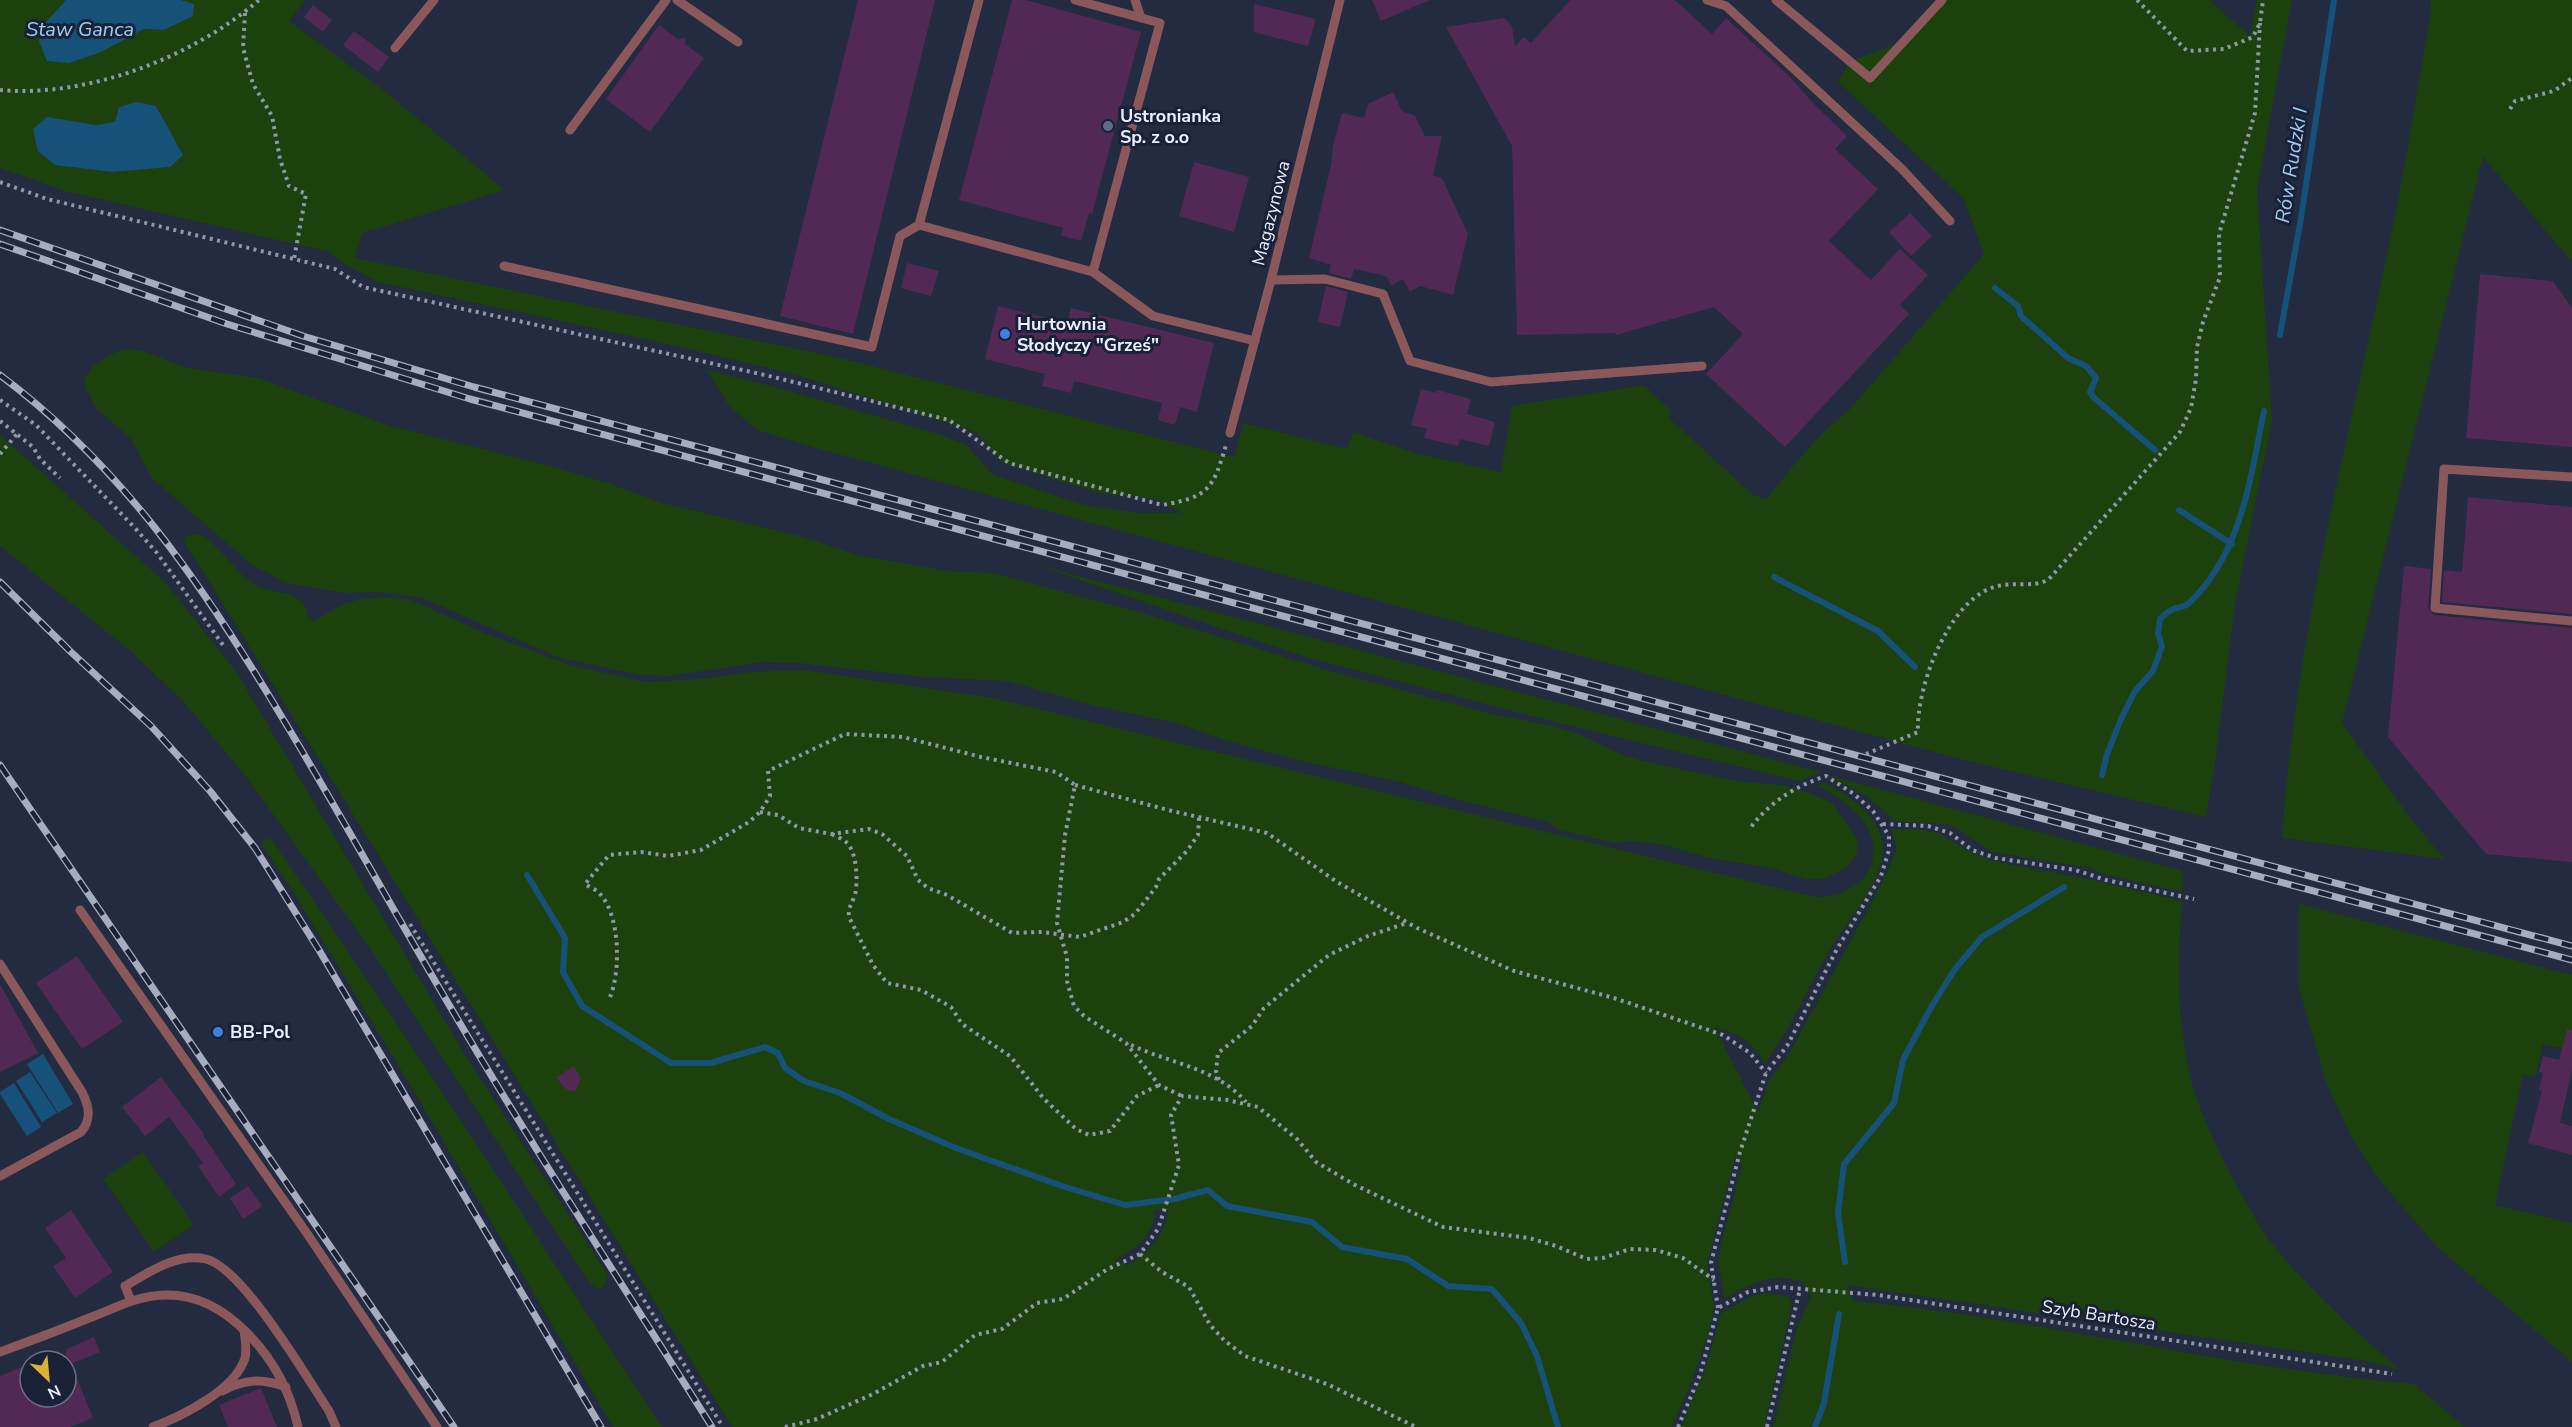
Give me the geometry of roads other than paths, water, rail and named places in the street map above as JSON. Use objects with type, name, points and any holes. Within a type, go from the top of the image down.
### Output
[{"type":"lane","points":[[395,48],[434,0]]},
{"type":"lane","points":[[570,130],[666,0]]},
{"type":"lane","points":[[677,0],[738,42]]},
{"type":"lane","points":[[504,266],[872,347],[900,236],[919,225],[979,0]]},
{"type":"lane","points":[[1075,0],[1160,23],[1093,272]]},
{"type":"lane","points":[[1135,0],[1141,18]]},
{"type":"lane","name":"Magazynowa","points":[[1230,433],[1271,280],[1340,0]]},
{"type":"lane","points":[[1707,0],[1726,6],[1902,169],[1950,221]]},
{"type":"lane","points":[[1778,1],[1870,78],[1942,0]]},
{"type":"lane","points":[[919,225],[1093,272],[1153,316],[1255,341]]},
{"type":"lane","points":[[1271,280],[1325,279],[1383,294],[1410,361],[1491,382],[1702,366]]},
{"type":"lane","points":[[2572,477],[2444,469],[2435,608],[2572,621]]},
{"type":"lane","points":[[80,910],[306,1232],[437,1427]]},
{"type":"lane","points":[[0,964],[82,1092],[89,1107],[87,1125],[81,1132],[0,1176]]},
{"type":"lane","points":[[131,1301],[124,1286],[163,1264],[186,1259],[207,1259],[233,1276],[259,1306],[329,1411],[336,1427]]},
{"type":"lane","points":[[0,1352],[131,1301],[158,1295],[188,1296],[206,1302],[235,1319],[273,1363],[286,1387],[298,1427]]},
{"type":"lane","points":[[212,1397],[238,1372],[246,1356],[244,1330]]},
{"type":"lane","points":[[153,1427],[176,1418],[212,1397],[249,1380],[269,1381],[286,1387]]},
{"type":"water","name":"Staw Ganca","points":[[66,0],[181,0],[194,4],[193,16],[164,30],[144,29],[101,52],[69,63],[47,61],[39,41],[46,22]]},
{"type":"water","points":[[137,102],[156,106],[183,155],[170,167],[112,172],[55,165],[38,151],[33,129],[47,117],[96,125],[115,122],[119,107]]},
{"type":"water","points":[[43,1054],[73,1104],[58,1113],[27,1064]]},
{"type":"water","points":[[30,1072],[57,1113],[42,1122],[16,1081]]},
{"type":"water","points":[[14,1083],[41,1127],[27,1136],[0,1094]]},
{"type":"waterway","name":"Rów Rudzki I","points":[[2280,335],[2301,218],[2334,0]]},
{"type":"waterway","points":[[1995,288],[2018,306],[2021,316],[2068,358],[2086,366],[2096,378],[2090,392],[2093,397],[2155,450]]},
{"type":"waterway","name":"Rów Rudzki I","points":[[2102,775],[2107,754],[2121,719],[2135,691],[2153,671],[2162,646],[2158,634],[2160,619],[2171,610],[2188,604],[2221,562],[2232,539],[2248,489],[2264,411]]},
{"type":"waterway","points":[[2179,510],[2232,544]]},
{"type":"waterway","points":[[1774,577],[1878,631],[1915,667]]},
{"type":"waterway","points":[[527,875],[565,938],[563,972],[582,1006],[671,1063],[710,1063],[765,1047],[778,1053],[785,1068],[804,1081],[840,1093],[889,1119],[956,1148],[1062,1186],[1125,1205],[1174,1199],[1208,1190],[1227,1206],[1312,1222],[1342,1247],[1407,1259],[1448,1286],[1492,1289],[1521,1323],[1537,1356],[1558,1427]]},
{"type":"waterway","name":"Rów Rudzki I","points":[[1845,1262],[1838,1213],[1844,1164],[1894,1103],[1903,1060],[1930,1009],[1955,969],[1982,937],[2064,887]]},
{"type":"waterway","name":"Rów Rudzki I","points":[[1815,1427],[1824,1403],[1839,1314]]},
{"type":"railway","points":[[0,230],[303,336],[474,387],[2572,946]]},
{"type":"railway","points":[[0,244],[227,324],[470,399],[2572,960]]},
{"type":"railway","points":[[0,375],[85,448],[122,488],[157,530],[221,619],[300,748],[507,1101],[712,1427]]},
{"type":"railway","points":[[0,582],[151,726],[210,791],[255,848],[319,950],[601,1427]]},
{"type":"railway","points":[[0,765],[454,1427]]},
{"type":"place","name":"Ustronianka Sp. z o.o","points":[[1108,126]]},
{"type":"place","name":"Hurtownia Słodyczy \"Grześ\"","points":[[1005,334]]},
{"type":"place","name":"BB-Pol","points":[[218,1032]]}]
